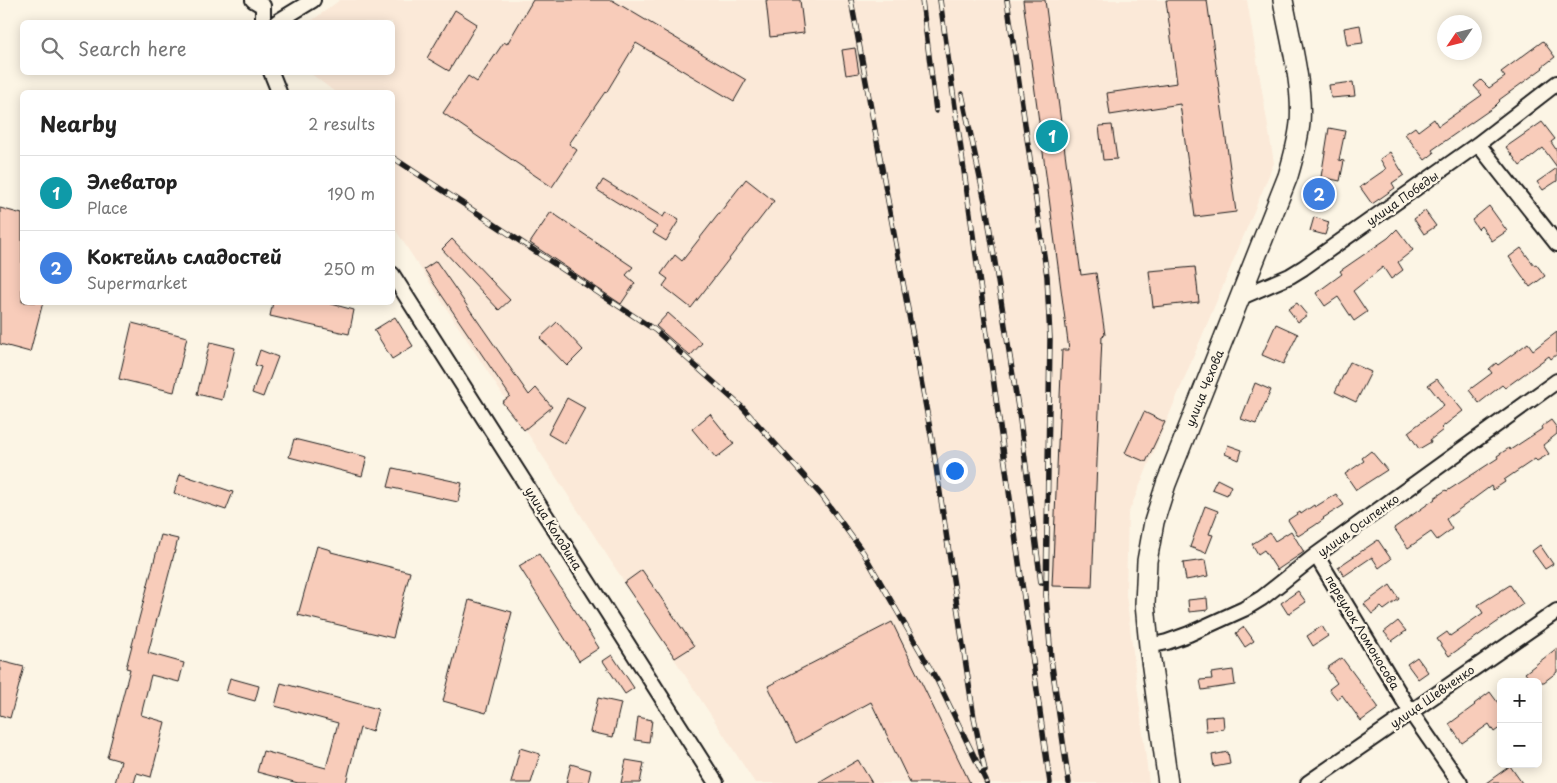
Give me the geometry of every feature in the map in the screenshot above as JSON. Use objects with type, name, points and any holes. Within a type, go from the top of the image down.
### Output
[{"type":"main road","name":"улица Чехова","points":[[1168,783],[1148,646],[1145,604],[1146,561],[1154,522],[1166,484],[1288,176],[1297,145],[1300,121],[1298,86],[1283,0]]},
{"type":"street","points":[[280,20],[313,0]]},
{"type":"street","points":[[258,3],[262,20]]},
{"type":"street","points":[[272,75],[278,90]]},
{"type":"street","name":"улица Победы","points":[[1239,298],[1290,276],[1478,144],[1557,83]]},
{"type":"street","points":[[1478,144],[1557,244]]},
{"type":"street","name":"улица Колодина","points":[[395,279],[716,783]]},
{"type":"street","name":"улица Осипенко","points":[[1148,646],[1189,634],[1244,609],[1262,598],[1316,555],[1557,381]]},
{"type":"street","name":"переулок Ломоносова","points":[[1316,555],[1410,711],[1460,783]]},
{"type":"street","name":"улица Шевченко","points":[[1308,783],[1557,611]]},
{"type":"shaded area","points":[[340,0],[1247,0],[1274,163],[1128,514],[1126,594],[1149,783],[755,783],[395,229],[395,90],[332,90],[313,75],[395,75],[395,20],[313,20]]},
{"type":"building","points":[[533,0],[612,0],[746,80],[734,101],[636,43],[606,93],[569,144],[577,150],[552,187],[443,113],[468,76],[477,82],[504,42],[507,44]]},
{"type":"building","points":[[766,0],[800,0],[804,33],[770,37]]},
{"type":"building","points":[[1023,0],[1045,0],[1081,275],[1096,273],[1105,335],[1102,336],[1092,587],[1052,586],[1062,350],[1069,350]]},
{"type":"building","points":[[1166,0],[1207,0],[1236,212],[1195,217],[1180,104],[1110,115],[1107,93],[1177,83]]},
{"type":"building","points":[[455,10],[477,24],[449,71],[427,58]]},
{"type":"building","points":[[1360,25],[1363,43],[1347,45],[1344,28]]},
{"type":"building","points":[[1543,41],[1555,57],[1499,100],[1494,107],[1432,150],[1434,153],[1425,160],[1405,134],[1415,127],[1418,131],[1434,119],[1438,126],[1482,95],[1474,86],[1481,80],[1489,88],[1505,77],[1501,72]]},
{"type":"building","points":[[855,48],[859,73],[846,75],[842,50]]},
{"type":"building","points":[[1353,82],[1355,96],[1331,98],[1329,85]]},
{"type":"building","points":[[1542,122],[1555,139],[1551,142],[1557,151],[1557,167],[1543,148],[1520,166],[1506,147]]},
{"type":"building","points":[[1112,125],[1117,159],[1103,160],[1099,126]]},
{"type":"building","points":[[1329,128],[1345,131],[1339,160],[1344,161],[1340,181],[1321,177]]},
{"type":"building","points":[[1390,152],[1404,175],[1392,183],[1395,188],[1372,204],[1360,187],[1386,169],[1380,159]]},
{"type":"building","points":[[1557,168],[1557,181],[1543,190],[1537,182]]},
{"type":"building","points":[[746,179],[774,201],[691,308],[663,286],[668,279],[661,274],[675,255],[682,261]]},
{"type":"building","points":[[603,180],[663,217],[666,212],[679,220],[666,241],[653,233],[657,227],[597,190]]},
{"type":"building","points":[[1489,206],[1507,231],[1492,241],[1481,226],[1478,229],[1472,220]]},
{"type":"building","points":[[0,208],[20,213],[20,305],[42,305],[30,352],[0,344]]},
{"type":"building","points":[[1425,211],[1436,226],[1424,234],[1414,219]]},
{"type":"building","points":[[551,212],[633,267],[626,275],[635,283],[621,304],[530,243]]},
{"type":"building","points":[[1314,217],[1329,222],[1325,235],[1310,231]]},
{"type":"building","points":[[1397,229],[1413,250],[1398,262],[1403,270],[1391,279],[1383,267],[1353,291],[1367,312],[1354,321],[1338,297],[1325,306],[1316,293],[1342,274],[1340,271],[1388,238]]},
{"type":"building","points":[[452,239],[510,300],[499,310],[442,249]]},
{"type":"building","points":[[1521,248],[1545,276],[1530,287],[1509,257]]},
{"type":"building","points":[[436,261],[529,395],[536,388],[552,407],[524,430],[502,402],[510,396],[424,269]]},
{"type":"building","points":[[1195,267],[1199,302],[1153,307],[1149,271]]},
{"type":"building","points":[[1297,303],[1307,315],[1298,322],[1288,309]]},
{"type":"building","points":[[272,305],[335,305],[354,310],[349,334],[270,316]]},
{"type":"building","points":[[668,313],[702,343],[690,356],[656,326]]},
{"type":"building","points":[[395,317],[413,346],[392,359],[374,330]]},
{"type":"building","points":[[557,322],[583,350],[567,366],[540,338]]},
{"type":"building","points":[[132,323],[187,337],[174,392],[119,379]]},
{"type":"building","points":[[1276,324],[1298,334],[1283,364],[1262,355]]},
{"type":"building","points":[[1557,332],[1557,354],[1551,359],[1549,356],[1505,388],[1502,385],[1479,403],[1469,390],[1492,373],[1489,369],[1496,363],[1498,365],[1528,343],[1533,350]]},
{"type":"building","points":[[210,342],[235,348],[222,400],[197,394]]},
{"type":"building","points":[[260,350],[278,357],[263,397],[252,393],[261,367],[255,365]]},
{"type":"building","points":[[1350,362],[1371,372],[1356,402],[1335,392]]},
{"type":"building","points":[[1437,379],[1463,411],[1441,428],[1443,430],[1430,440],[1431,442],[1419,449],[1408,432],[1444,405],[1428,385]]},
{"type":"building","points":[[1255,383],[1271,390],[1256,424],[1241,419]]},
{"type":"building","points":[[567,398],[585,408],[565,444],[548,434]]},
{"type":"building","points":[[1144,412],[1165,422],[1146,462],[1125,453]]},
{"type":"building","points":[[710,414],[734,444],[716,458],[692,429]]},
{"type":"building","points":[[1551,420],[1557,428],[1557,434],[1543,445],[1549,454],[1537,461],[1535,459],[1504,480],[1505,482],[1493,490],[1491,486],[1446,519],[1452,529],[1437,540],[1431,532],[1408,548],[1394,528],[1434,498],[1498,458],[1497,456],[1509,448],[1510,450],[1542,429],[1541,427]]},
{"type":"building","points":[[294,439],[367,457],[362,476],[289,457]]},
{"type":"building","points":[[1228,445],[1242,450],[1239,460],[1225,454]]},
{"type":"building","points":[[1371,451],[1387,470],[1356,490],[1345,474],[1364,461],[1362,458]]},
{"type":"building","points":[[393,468],[462,483],[458,502],[388,487]]},
{"type":"building","points":[[180,474],[233,492],[226,510],[174,493]]},
{"type":"building","points":[[1217,479],[1231,486],[1227,495],[1212,489]]},
{"type":"building","points":[[1336,494],[1344,505],[1298,536],[1288,520]]},
{"type":"building","points":[[1205,506],[1218,511],[1209,534],[1213,535],[1206,553],[1190,547]]},
{"type":"building","points":[[1291,531],[1304,552],[1277,570],[1264,550],[1258,554],[1252,544],[1270,533],[1275,541]]},
{"type":"building","points":[[161,535],[178,539],[148,653],[184,663],[179,682],[151,675],[141,715],[165,722],[151,777],[137,773],[134,783],[115,783],[121,761],[107,757],[130,669],[126,668]]},
{"type":"building","points":[[1378,540],[1391,559],[1379,568],[1372,557],[1344,576],[1338,567]]},
{"type":"building","points":[[1540,545],[1553,564],[1545,569],[1532,551]]},
{"type":"building","points":[[317,546],[331,550],[331,552],[410,572],[393,638],[298,615]]},
{"type":"building","points":[[539,554],[599,648],[579,661],[519,566]]},
{"type":"building","points":[[1205,560],[1208,576],[1186,580],[1183,563]]},
{"type":"building","points":[[642,570],[694,646],[675,658],[624,583]]},
{"type":"building","points":[[1390,585],[1399,599],[1384,610],[1381,607],[1372,614],[1364,604]]},
{"type":"building","points":[[1510,585],[1523,604],[1449,656],[1437,639],[1447,632],[1450,636],[1483,613],[1478,605]]},
{"type":"building","points":[[1298,591],[1306,602],[1288,614],[1281,603]]},
{"type":"building","points":[[1207,598],[1208,610],[1189,612],[1188,600]]},
{"type":"building","points":[[469,600],[512,612],[486,713],[443,701]]},
{"type":"building","points":[[1398,621],[1406,631],[1392,641],[1384,632]]},
{"type":"building","points":[[892,622],[970,783],[910,783],[871,702],[796,743],[768,686]]},
{"type":"building","points":[[1322,626],[1328,636],[1313,646],[1307,636]]},
{"type":"building","points":[[1244,627],[1254,641],[1245,647],[1236,633]]},
{"type":"building","points":[[1557,648],[1557,672],[1544,682],[1542,682],[1542,678],[1529,678],[1525,673]]},
{"type":"building","points":[[612,655],[634,688],[625,694],[603,661]]},
{"type":"building","points":[[1417,657],[1428,672],[1418,679],[1407,664]]},
{"type":"building","points":[[1342,658],[1379,708],[1361,721],[1342,695],[1337,699],[1329,689],[1337,683],[1327,668]]},
{"type":"building","points":[[0,661],[24,667],[10,718],[0,715]]},
{"type":"building","points":[[1233,670],[1235,685],[1202,690],[1200,680],[1212,679],[1211,673]]},
{"type":"building","points":[[230,678],[259,686],[255,701],[226,693]]},
{"type":"building","points":[[281,683],[378,709],[372,732],[360,728],[346,783],[298,783],[257,772],[263,751],[326,768],[338,723],[275,706]]},
{"type":"building","points":[[1490,692],[1497,702],[1497,730],[1494,732],[1489,724],[1462,743],[1449,724]]},
{"type":"building","points":[[598,698],[621,703],[613,737],[590,732]]},
{"type":"building","points":[[1223,716],[1224,729],[1206,731],[1205,717]]},
{"type":"building","points":[[638,717],[652,720],[649,742],[635,740]]},
{"type":"building","points":[[520,748],[540,754],[531,783],[511,783]]},
{"type":"building","points":[[1228,752],[1230,764],[1214,767],[1212,755]]},
{"type":"building","points":[[626,760],[644,763],[640,783],[621,783]]},
{"type":"building","points":[[858,760],[872,783],[819,783]]},
{"type":"building","points":[[571,764],[591,770],[588,783],[566,783]]},
{"type":"building","points":[[1507,768],[1511,768],[1522,783],[1486,783]]},
{"type":"railway","points":[[851,0],[932,440],[974,718],[985,771]]},
{"type":"railway","points":[[922,0],[936,111]]},
{"type":"railway","points":[[940,0],[1050,783]]},
{"type":"railway","points":[[1007,0],[1047,276],[1050,339],[1046,595],[1051,659],[1069,783]]},
{"type":"railway","points":[[962,94],[986,206],[1020,420],[1041,583]]},
{"type":"railway","points":[[395,159],[655,330],[743,408],[822,496],[863,552],[938,682],[987,783]]},
{"type":"place","name":"Элеватор","points":[[1052,136]]},
{"type":"place","name":"Коктейль сладостей","points":[[1319,194]]}]
